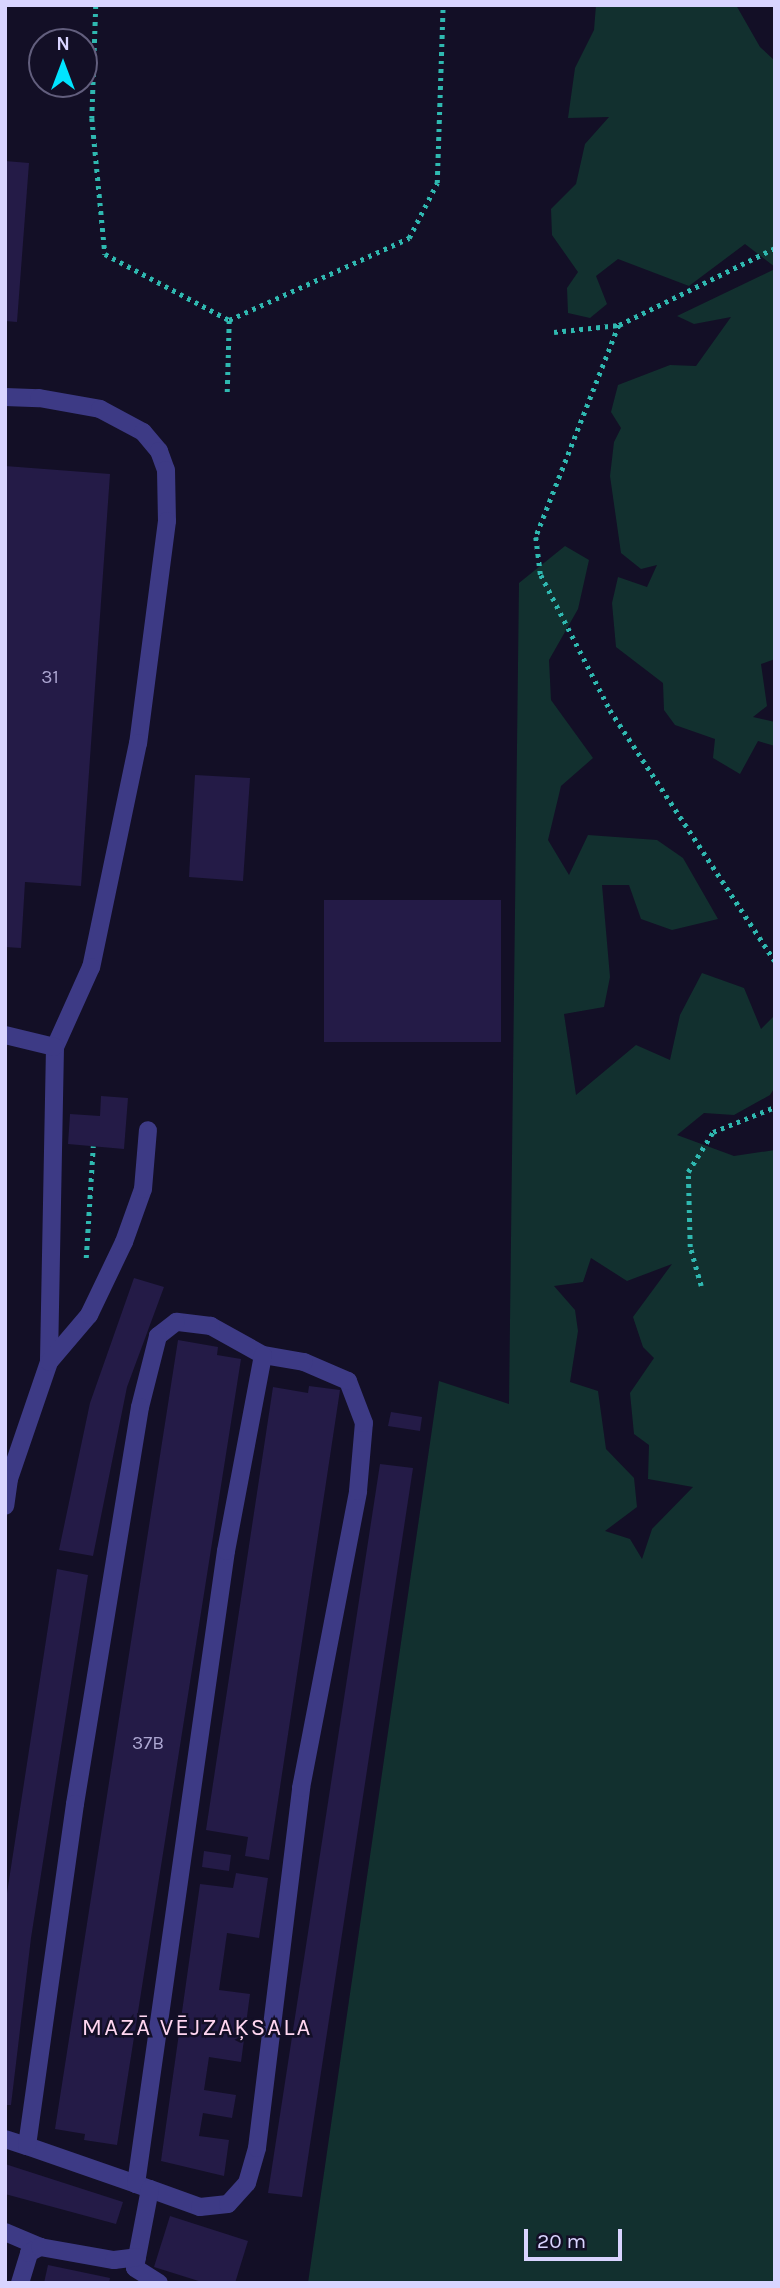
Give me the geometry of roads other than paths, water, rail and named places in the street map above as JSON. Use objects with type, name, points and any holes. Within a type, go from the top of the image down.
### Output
[{"type":"street","points":[[5,397],[39,398],[100,409],[143,432],[159,451],[166,470],[167,521],[138,743],[91,967],[55,1046],[50,1362],[9,1479],[5,1506]]},
{"type":"street","points":[[5,1035],[55,1046]]},
{"type":"street","points":[[50,1362],[89,1315],[124,1242],[143,1189],[148,1129]]},
{"type":"street","points":[[5,2139],[200,2207],[228,2203],[247,2183],[257,2148],[301,1788],[363,1452],[364,1423],[348,1381],[303,1362],[263,1355],[211,1326],[176,1322],[158,1336],[140,1407],[80,1776],[27,2146]]},
{"type":"street","points":[[135,2269],[143,2187],[226,1551],[263,1355]]},
{"type":"street","points":[[5,2232],[40,2248],[114,2260],[159,2283]]},
{"type":"street","points":[[20,2283],[29,2253],[40,2248]]},
{"type":"district","name":"MAZĀ VĒJZAĶSALA","points":[[197,2028]]}]
